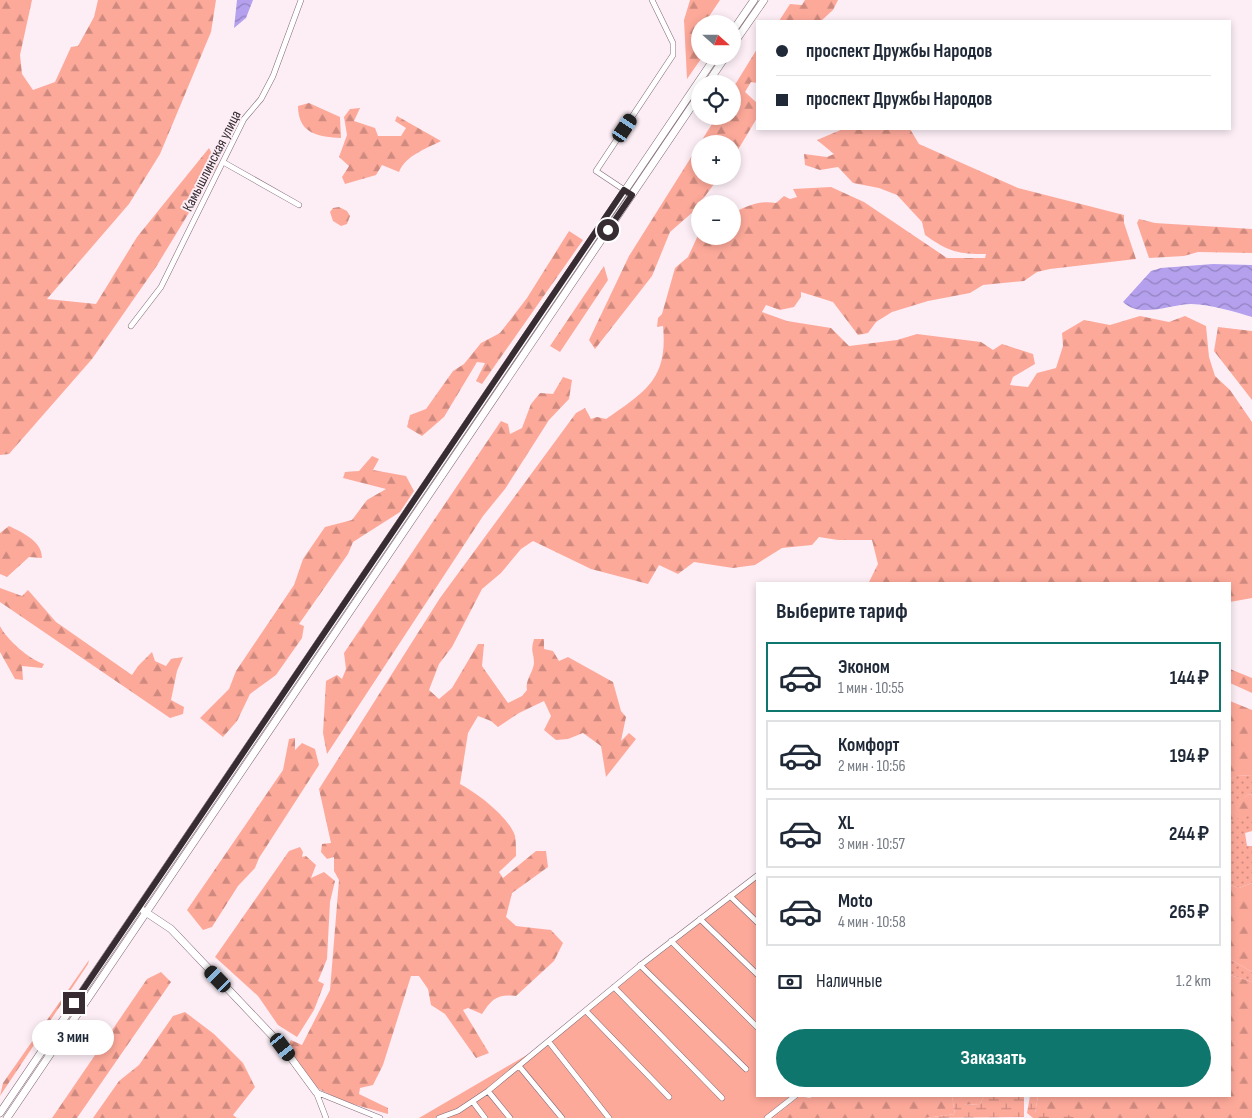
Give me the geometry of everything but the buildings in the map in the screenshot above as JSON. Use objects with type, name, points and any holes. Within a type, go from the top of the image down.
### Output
[{"type":"main road","points":[[741,19],[754,0]]},
{"type":"main road","points":[[741,33],[764,0]]},
{"type":"main road","points":[[0,1113],[710,65]]},
{"type":"main road","points":[[8,1118],[691,107]]},
{"type":"main road","points":[[139,908],[171,929],[283,1047],[316,1092]]},
{"type":"street","name":"Камышлинская улица","points":[[131,326],[161,288],[244,119],[261,99],[273,76],[301,0]]},
{"type":"street","points":[[632,195],[596,171],[673,55],[673,44],[652,0]]},
{"type":"street","points":[[223,162],[299,205]]},
{"type":"street","points":[[439,1118],[458,1111],[488,1091],[640,965],[756,876]]},
{"type":"street","points":[[730,896],[756,921]]},
{"type":"street","points":[[700,919],[756,973]]},
{"type":"street","points":[[671,941],[756,1026]]},
{"type":"street","points":[[640,965],[746,1070]]},
{"type":"street","points":[[614,986],[722,1098]]},
{"type":"street","points":[[586,1011],[668,1097]]},
{"type":"street","points":[[549,1042],[609,1118]]},
{"type":"street","points":[[519,1066],[562,1118]]},
{"type":"street","points":[[488,1091],[510,1118]]},
{"type":"street","points":[[316,1092],[326,1118]]},
{"type":"street","points":[[316,1092],[380,1118]]},
{"type":"street","points":[[767,1118],[794,1097]]},
{"type":"street","points":[[473,1102],[485,1118]]},
{"type":"green space","points":[[0,0],[32,0],[20,55],[22,74],[33,90],[55,82],[71,47],[78,46],[94,17],[98,0],[216,0],[211,32],[160,154],[129,204],[47,299],[96,304],[137,237],[209,148],[218,165],[156,267],[92,359],[9,454],[0,455]]},
{"type":"green space","points":[[690,0],[720,0],[710,15],[691,15],[691,65],[697,65],[687,79],[684,20]]},
{"type":"green space","points":[[805,0],[838,0],[833,10],[822,20],[780,20],[790,4],[802,5]]},
{"type":"green space","points":[[756,51],[756,83],[751,82],[745,92],[756,102],[756,120],[741,145],[741,135],[705,135],[711,125],[741,125],[741,75]]},
{"type":"green space","points":[[309,103],[340,117],[341,138],[318,135],[306,128],[299,115],[298,106]]},
{"type":"green space","points":[[360,108],[354,121],[375,128],[378,136],[401,136],[406,128],[395,121],[397,116],[441,141],[411,157],[399,172],[382,165],[376,175],[345,184],[342,177],[349,166],[339,157],[347,135],[344,117],[350,109]]},
{"type":"green space","points":[[841,130],[911,130],[919,144],[1018,188],[1124,215],[1124,223],[1136,259],[1050,269],[1037,272],[1024,281],[983,285],[970,293],[928,301],[892,312],[876,322],[868,333],[858,335],[833,302],[801,292],[801,297],[794,307],[780,310],[766,305],[762,312],[787,321],[831,328],[849,346],[897,340],[917,334],[981,342],[993,350],[1002,344],[1033,354],[1035,364],[1013,377],[1010,385],[1028,387],[1037,373],[1056,368],[1063,346],[1062,333],[1084,320],[1110,325],[1140,316],[1169,322],[1185,316],[1206,326],[1209,357],[1215,376],[1230,390],[1252,422],[1252,598],[1231,602],[1231,582],[869,582],[878,564],[872,540],[838,540],[819,537],[812,545],[782,548],[755,565],[733,568],[694,562],[678,574],[659,565],[648,584],[591,569],[533,541],[521,549],[501,573],[482,589],[452,647],[439,664],[429,690],[439,699],[452,688],[478,644],[484,644],[482,666],[508,703],[522,696],[527,690],[527,683],[534,663],[532,650],[534,639],[544,639],[544,649],[553,651],[559,661],[568,657],[613,682],[621,711],[626,717],[621,741],[629,733],[636,739],[606,777],[601,746],[583,733],[568,739],[556,740],[544,730],[551,716],[544,701],[519,713],[498,727],[491,721],[478,716],[468,733],[460,784],[483,799],[499,814],[512,829],[515,836],[516,856],[499,872],[503,878],[536,851],[546,851],[548,867],[512,893],[506,917],[516,926],[551,930],[563,943],[554,961],[516,996],[504,996],[492,1001],[482,1014],[468,1008],[463,1010],[489,1053],[476,1058],[445,1014],[431,1005],[428,989],[419,976],[411,976],[383,1065],[373,1085],[360,1088],[359,1094],[388,1108],[388,1114],[342,1101],[315,1087],[287,1049],[291,1040],[302,1045],[330,990],[339,880],[334,871],[334,857],[327,859],[321,852],[322,844],[331,843],[319,789],[440,598],[576,413],[585,408],[591,419],[597,417],[606,419],[643,391],[651,382],[658,371],[664,344],[663,326],[657,327],[658,318],[662,314],[675,268],[688,257],[694,245],[741,245],[741,210],[759,203],[776,203],[784,196],[790,199],[797,197],[793,189],[831,187],[864,202],[947,258],[985,258],[986,254],[954,251],[925,235],[922,222],[897,195],[879,188],[853,183],[838,167],[820,170],[805,165],[804,154],[827,157],[834,154],[817,140]]},
{"type":"green space","points":[[691,157],[691,185],[713,185],[706,195],[691,195],[691,214],[670,232],[652,276],[595,349],[589,340],[629,256]]},
{"type":"green space","points":[[339,207],[347,211],[350,216],[347,224],[341,226],[333,221],[330,212],[333,208]]},
{"type":"green space","points":[[1139,219],[1155,223],[1252,229],[1252,253],[1198,252],[1184,256],[1149,258],[1137,223]]},
{"type":"green space","points":[[569,231],[583,240],[482,384],[476,381],[485,363],[477,362],[444,417],[422,436],[407,427],[410,415],[426,409],[453,371],[464,364],[481,343],[500,333],[527,298]]},
{"type":"green space","points":[[604,266],[608,280],[560,352],[550,346]]},
{"type":"green space","points":[[1218,327],[1252,331],[1252,400],[1214,351]]},
{"type":"green space","points":[[563,377],[572,380],[569,399],[549,420],[505,489],[483,516],[327,754],[323,733],[326,681],[337,675],[342,679],[346,669],[344,653],[501,421],[508,424],[510,434],[522,428],[531,404],[540,393],[553,394]]},
{"type":"green space","points":[[372,456],[379,459],[373,470],[406,476],[414,491],[400,512],[353,542],[348,554],[299,624],[304,626],[302,638],[276,675],[250,694],[237,721],[223,737],[200,718],[229,689],[236,671],[294,585],[303,559],[325,527],[352,520],[367,500],[386,489],[343,478],[345,472],[359,471]]},
{"type":"green space","points":[[9,526],[31,538],[39,547],[42,558],[29,557],[7,577],[0,574],[0,533]]},
{"type":"green space","points":[[0,588],[22,596],[28,590],[56,622],[132,675],[152,652],[155,661],[166,666],[171,659],[183,657],[177,671],[171,700],[184,707],[183,714],[170,718],[0,602]]},
{"type":"green space","points":[[0,626],[7,637],[19,648],[38,662],[44,664],[42,668],[22,666],[23,680],[15,679],[0,652]]},
{"type":"green space","points":[[1231,669],[1252,678],[1252,693],[1231,683]]},
{"type":"green space","points":[[1231,701],[1252,710],[1252,775],[1237,776],[1231,779]]},
{"type":"green space","points":[[295,738],[295,750],[302,743],[315,749],[319,765],[259,858],[255,868],[238,886],[212,927],[203,930],[187,910],[283,770],[289,739]]},
{"type":"green space","points":[[1252,775],[1252,795],[1249,794],[1231,806],[1231,778],[1236,776]]},
{"type":"green space","points":[[1249,794],[1252,795],[1252,815],[1231,820],[1231,805]]},
{"type":"green space","points":[[1245,815],[1252,815],[1252,831],[1245,833],[1247,846],[1252,846],[1252,883],[1239,888],[1231,885],[1231,820]]},
{"type":"green space","points":[[300,847],[303,852],[302,857],[306,856],[316,865],[311,878],[324,872],[335,881],[330,902],[327,959],[318,981],[324,984],[314,1010],[297,1037],[278,1025],[258,996],[215,957],[289,851]]},
{"type":"green space","points":[[756,880],[756,1097],[798,1097],[773,1118],[419,1118],[537,1049]]},
{"type":"green space","points":[[1252,883],[1252,972],[1231,960],[1231,885],[1239,888]]},
{"type":"green space","points":[[89,960],[88,964],[0,1096],[3,1083]]},
{"type":"green space","points":[[1231,960],[1252,972],[1252,982],[1231,975]]},
{"type":"green space","points":[[161,972],[171,982],[77,1118],[52,1118],[147,979]]},
{"type":"green space","points":[[1231,975],[1252,982],[1252,1118],[1075,1118],[1035,1113],[1038,1097],[1231,1097]]},
{"type":"green space","points":[[185,1012],[214,1034],[243,1063],[255,1087],[233,1115],[237,1118],[93,1118],[119,1081],[139,1065],[173,1016]]},
{"type":"green space","points":[[798,1097],[952,1097],[955,1114],[925,1118],[773,1118]]},
{"type":"green space","points":[[952,1097],[961,1097],[964,1105],[980,1104],[984,1097],[1024,1097],[1024,1117],[925,1118],[955,1114]]},
{"type":"green space","points":[[961,1097],[984,1097],[980,1104],[963,1105]]},
{"type":"green space","points":[[1030,1097],[1038,1097],[1035,1113],[1065,1113],[1075,1118],[1033,1118],[1027,1113]]},
{"type":"water","points":[[237,0],[253,0],[246,18],[234,28]]},
{"type":"water","points":[[1213,264],[1252,265],[1252,317],[1222,309],[1191,304],[1147,310],[1130,307],[1123,302],[1151,271],[1161,268]]},
{"type":"route","points":[[74,1003],[624,190],[632,195],[608,230]]}]
